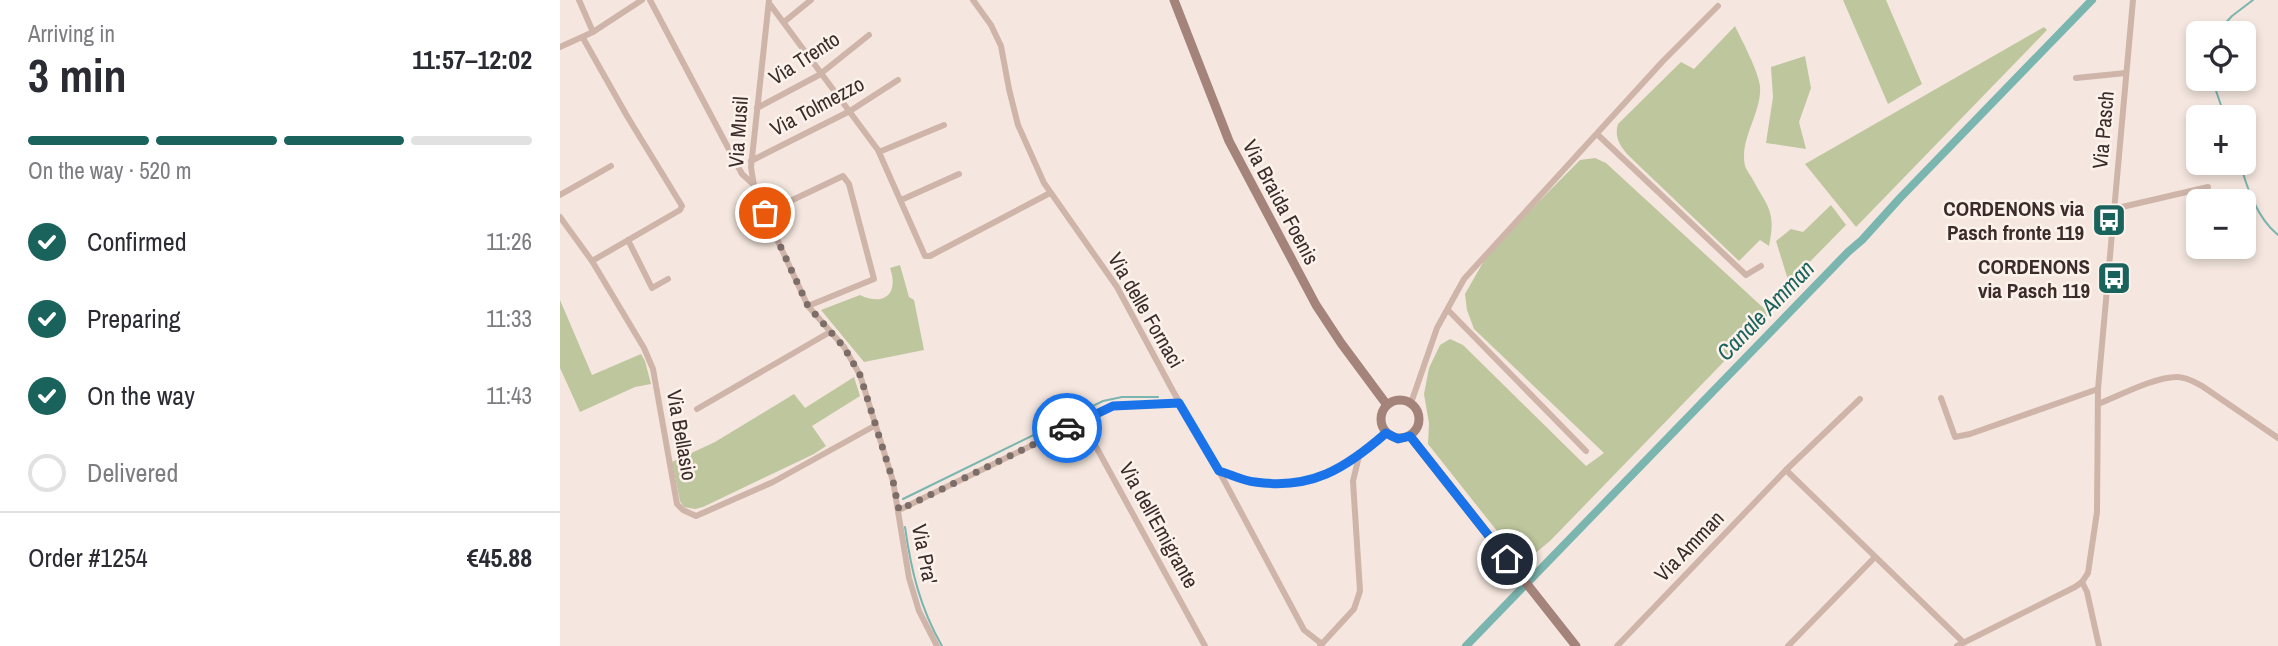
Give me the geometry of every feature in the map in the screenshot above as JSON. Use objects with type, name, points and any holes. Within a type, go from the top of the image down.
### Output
[{"type":"street","points":[[579,0],[593,32]]},
{"type":"street","points":[[560,47],[593,32],[631,3],[642,0]]},
{"type":"street","points":[[650,0],[742,174],[753,184]]},
{"type":"street","points":[[784,22],[811,0]]},
{"type":"street","name":"Via delle Fornaci","points":[[973,0],[991,25],[1001,46],[1018,125],[1050,193],[1117,287],[1304,630],[1321,645]]},
{"type":"street","name":"Via Braida Foenis","points":[[1174,0],[1233,149],[1317,305],[1340,343],[1387,405]]},
{"type":"street","name":"Via Pasch","points":[[2082,582],[2091,561],[2097,512],[2098,389],[2133,0]]},
{"type":"street","points":[[769,1],[879,152],[925,256],[930,256],[1050,193]]},
{"type":"street","name":"Via Musil","points":[[769,1],[751,161],[753,184],[808,306],[844,347],[854,363],[876,425]]},
{"type":"street","points":[[1411,403],[1437,328],[1464,279],[1663,61],[1718,6]]},
{"type":"street","name":"Via Trento","points":[[757,108],[822,73],[869,35]]},
{"type":"street","points":[[583,37],[682,206],[680,210],[592,261]]},
{"type":"street","points":[[2076,78],[2126,73]]},
{"type":"street","name":"Via Tolmezzo","points":[[751,161],[850,111],[898,80]]},
{"type":"street","points":[[879,152],[944,125]]},
{"type":"street","points":[[1597,134],[1746,275],[1761,266]]},
{"type":"street","points":[[560,195],[611,166]]},
{"type":"street","points":[[901,200],[958,174]]},
{"type":"street","points":[[765,213],[843,176],[849,184],[874,279],[808,306]]},
{"type":"street","points":[[2113,208],[2208,187]]},
{"type":"street","name":"Via Bellasio","points":[[560,217],[592,261],[653,369],[673,488],[677,504],[683,510],[696,516],[772,482],[876,425]]},
{"type":"street","points":[[628,240],[652,288],[668,279]]},
{"type":"street","points":[[1448,310],[1586,451]]},
{"type":"street","points":[[697,409],[830,332]]},
{"type":"street","points":[[2098,404],[2157,381],[2179,377],[2190,379],[2278,438]]},
{"type":"street","points":[[1941,398],[1955,437],[2098,389]]},
{"type":"street","name":"Via Amman","points":[[1617,646],[1786,470],[1860,399]]},
{"type":"street","points":[[1398,400],[1411,403],[1419,418],[1417,428],[1410,436],[1398,439],[1386,433],[1382,428],[1381,416],[1387,405],[1398,400]]},
{"type":"street","points":[[899,510],[1113,406],[1179,403]]},
{"type":"street","name":"Via dell'Emigrante","points":[[1082,421],[1205,646]]},
{"type":"street","name":"Via Pra'","points":[[876,425],[893,481],[909,578],[919,611],[937,646]]},
{"type":"street","points":[[1219,471],[1254,482],[1306,482],[1326,475],[1359,456],[1386,433]]},
{"type":"street","points":[[1410,436],[1576,646]]},
{"type":"street","points":[[1321,645],[1354,609],[1360,591],[1353,481],[1359,456]]},
{"type":"street","points":[[1786,470],[1960,644],[2082,582],[2087,592],[2099,646]]},
{"type":"street","points":[[1788,646],[1875,557]]},
{"type":"green space","points":[[1843,0],[1886,0],[1922,84],[1888,104]]},
{"type":"green space","points":[[1735,26],[1760,86],[1758,106],[1745,146],[1745,166],[1770,211],[1772,225],[1769,246],[1760,240],[1739,261],[1629,156],[1617,137],[1618,124],[1681,62],[1694,69]]},
{"type":"green space","points":[[2044,27],[2047,30],[1856,227],[1805,164]]},
{"type":"green space","points":[[1805,56],[1811,88],[1799,122],[1806,149],[1766,143],[1773,97],[1771,67]]},
{"type":"green space","points":[[1595,158],[1606,163],[1770,314],[1550,541],[1527,560],[1520,560],[1428,444],[1429,423],[1424,394],[1429,368],[1440,345],[1450,339],[1463,345],[1586,466],[1604,453],[1474,329],[1465,294],[1489,252],[1580,160]]},
{"type":"green space","points":[[1831,205],[1846,225],[1789,283],[1776,241],[1791,229],[1803,232]]},
{"type":"green space","points":[[900,265],[909,297],[914,300],[924,350],[864,362],[821,310],[860,295],[883,298],[891,291],[893,284],[890,268]]},
{"type":"green space","points":[[560,300],[592,375],[641,354],[651,384],[635,387],[580,412],[560,368]]},
{"type":"green space","points":[[854,377],[860,396],[812,426],[826,446],[703,507],[684,507],[680,501],[672,462],[715,442],[794,394],[805,408]]},
{"type":"waterway","name":"Canale Amman","points":[[1466,646],[2092,0]]},
{"type":"waterway","points":[[2227,21],[2253,0]]},
{"type":"waterway","points":[[2216,91],[2221,105]]},
{"type":"waterway","points":[[2244,175],[2264,220],[2278,235]]},
{"type":"waterway","points":[[903,499],[1103,401],[1122,397],[1158,397]]},
{"type":"waterway","points":[[905,527],[918,588],[942,646]]},
{"type":"way so far","points":[[765,213],[808,306],[844,347],[860,375],[893,481],[899,510],[1067,428]]},
{"type":"place","name":"CORDENONS via Pasch fronte 119","points":[[2109,220]]},
{"type":"place","name":"CORDENONS via Pasch 119","points":[[2114,278]]},
{"type":"route","points":[[1067,428],[1113,406],[1179,403],[1219,471],[1254,482],[1306,482],[1326,475],[1359,456],[1386,433],[1398,439],[1410,436],[1507,559]]}]
